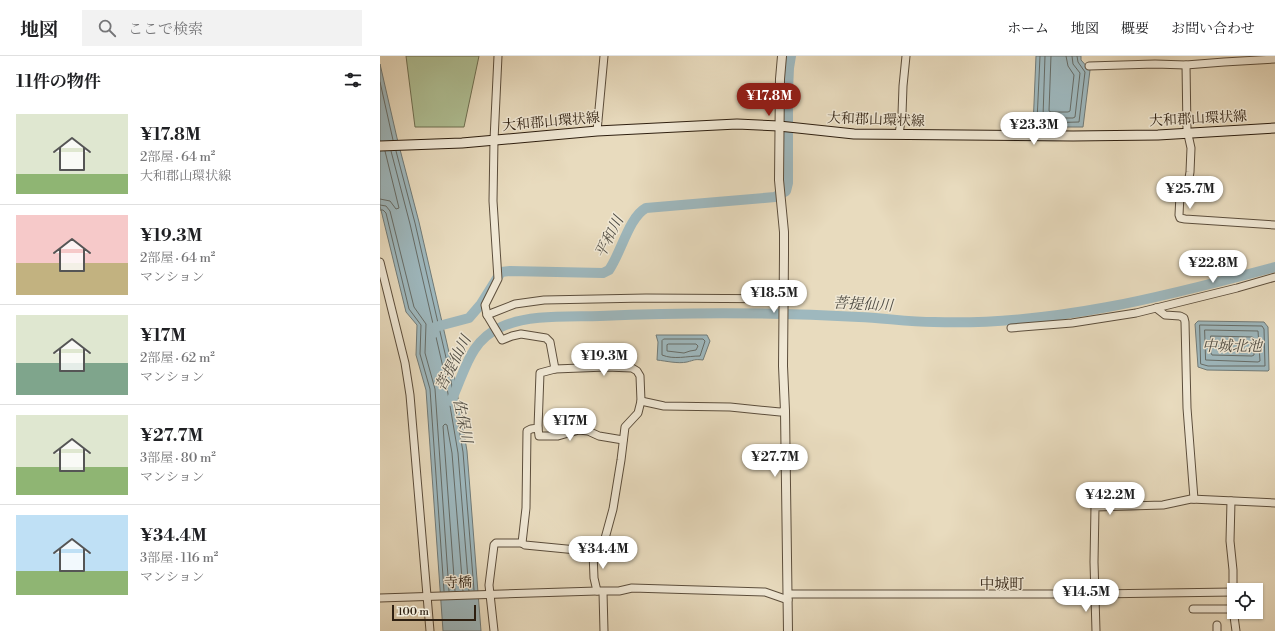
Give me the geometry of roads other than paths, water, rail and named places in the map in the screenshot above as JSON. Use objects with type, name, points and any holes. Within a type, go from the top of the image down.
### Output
[{"type":"main road","name":"大和郡山環状線","points":[[380,146],[405,146],[494,140],[596,131],[737,124],[786,127],[840,133],[1080,136],[1188,133],[1275,128]]},
{"type":"street","points":[[498,56],[493,201],[498,279],[485,305],[487,315],[502,340],[521,334],[546,338],[550,342],[555,369]]},
{"type":"street","points":[[596,131],[604,56]]},
{"type":"street","points":[[782,56],[780,73],[786,127],[779,180],[784,254],[783,366],[788,631]]},
{"type":"street","points":[[900,134],[906,56]]},
{"type":"street","points":[[1089,66],[1155,64],[1186,65],[1224,59],[1274,58]]},
{"type":"street","points":[[1186,65],[1188,133],[1191,148],[1189,178],[1182,188],[1180,195],[1180,218],[1275,225]]},
{"type":"street","points":[[380,262],[405,363],[410,395],[430,631]]},
{"type":"street","points":[[1011,328],[1072,323],[1156,308],[1275,277]]},
{"type":"street","points":[[487,315],[515,304],[544,300],[646,298],[784,300]]},
{"type":"street","points":[[1156,308],[1165,315],[1180,316],[1184,318],[1185,322],[1188,408],[1194,499]]},
{"type":"street","points":[[494,631],[489,585],[494,545],[496,543],[522,543],[525,545],[587,550],[601,553],[614,502],[622,460],[625,427],[638,412],[641,401],[640,376],[637,371],[632,368],[555,369],[540,372],[539,436],[558,436],[579,430],[588,431],[599,436],[623,440]]},
{"type":"street","points":[[641,401],[664,406],[730,407],[780,412],[785,410]]},
{"type":"street","points":[[522,543],[526,508],[527,431],[538,428]]},
{"type":"street","points":[[1096,631],[1095,507],[1163,505],[1194,499],[1275,503]]},
{"type":"street","points":[[1231,501],[1230,541],[1233,583]]},
{"type":"street","points":[[593,552],[594,578],[600,591],[604,631]]},
{"type":"street","name":"寺橋","points":[[380,598],[619,591],[632,588],[765,592],[788,597],[1227,592]]},
{"type":"street","points":[[1193,609],[1227,609]]},
{"type":"street","points":[[1234,619],[1236,631]]},
{"type":"water","points":[[1036,56],[1081,56],[1081,60],[1090,70],[1083,127],[1033,127]]},
{"type":"water","points":[[380,64],[397,138],[419,222],[454,374],[467,451],[481,631],[443,631],[426,390],[416,355],[417,325],[406,312],[380,206]]},
{"type":"water","name":"中城北池","points":[[1198,321],[1264,322],[1268,327],[1269,370],[1207,370],[1198,367],[1195,324]]},
{"type":"water","points":[[656,335],[707,335],[710,341],[703,360],[683,363],[672,362],[657,360],[658,342]]},
{"type":"waterway","name":"平和川","points":[[434,333],[435,327],[469,318],[481,304],[501,272],[603,273],[609,270],[630,227],[640,213],[646,208],[775,197],[786,191],[788,183],[788,90],[791,56]]},
{"type":"waterway","name":"菩提仙川","points":[[451,401],[469,358],[482,340],[490,333],[501,327],[536,318],[562,316],[730,313],[827,315],[925,322],[978,322],[1064,314],[1106,307],[1149,299],[1275,267]]},
{"type":"district","name":"中城町","points":[[1002,584]]},
{"type":"water label","name":"佐保川","points":[[463,421]]}]
